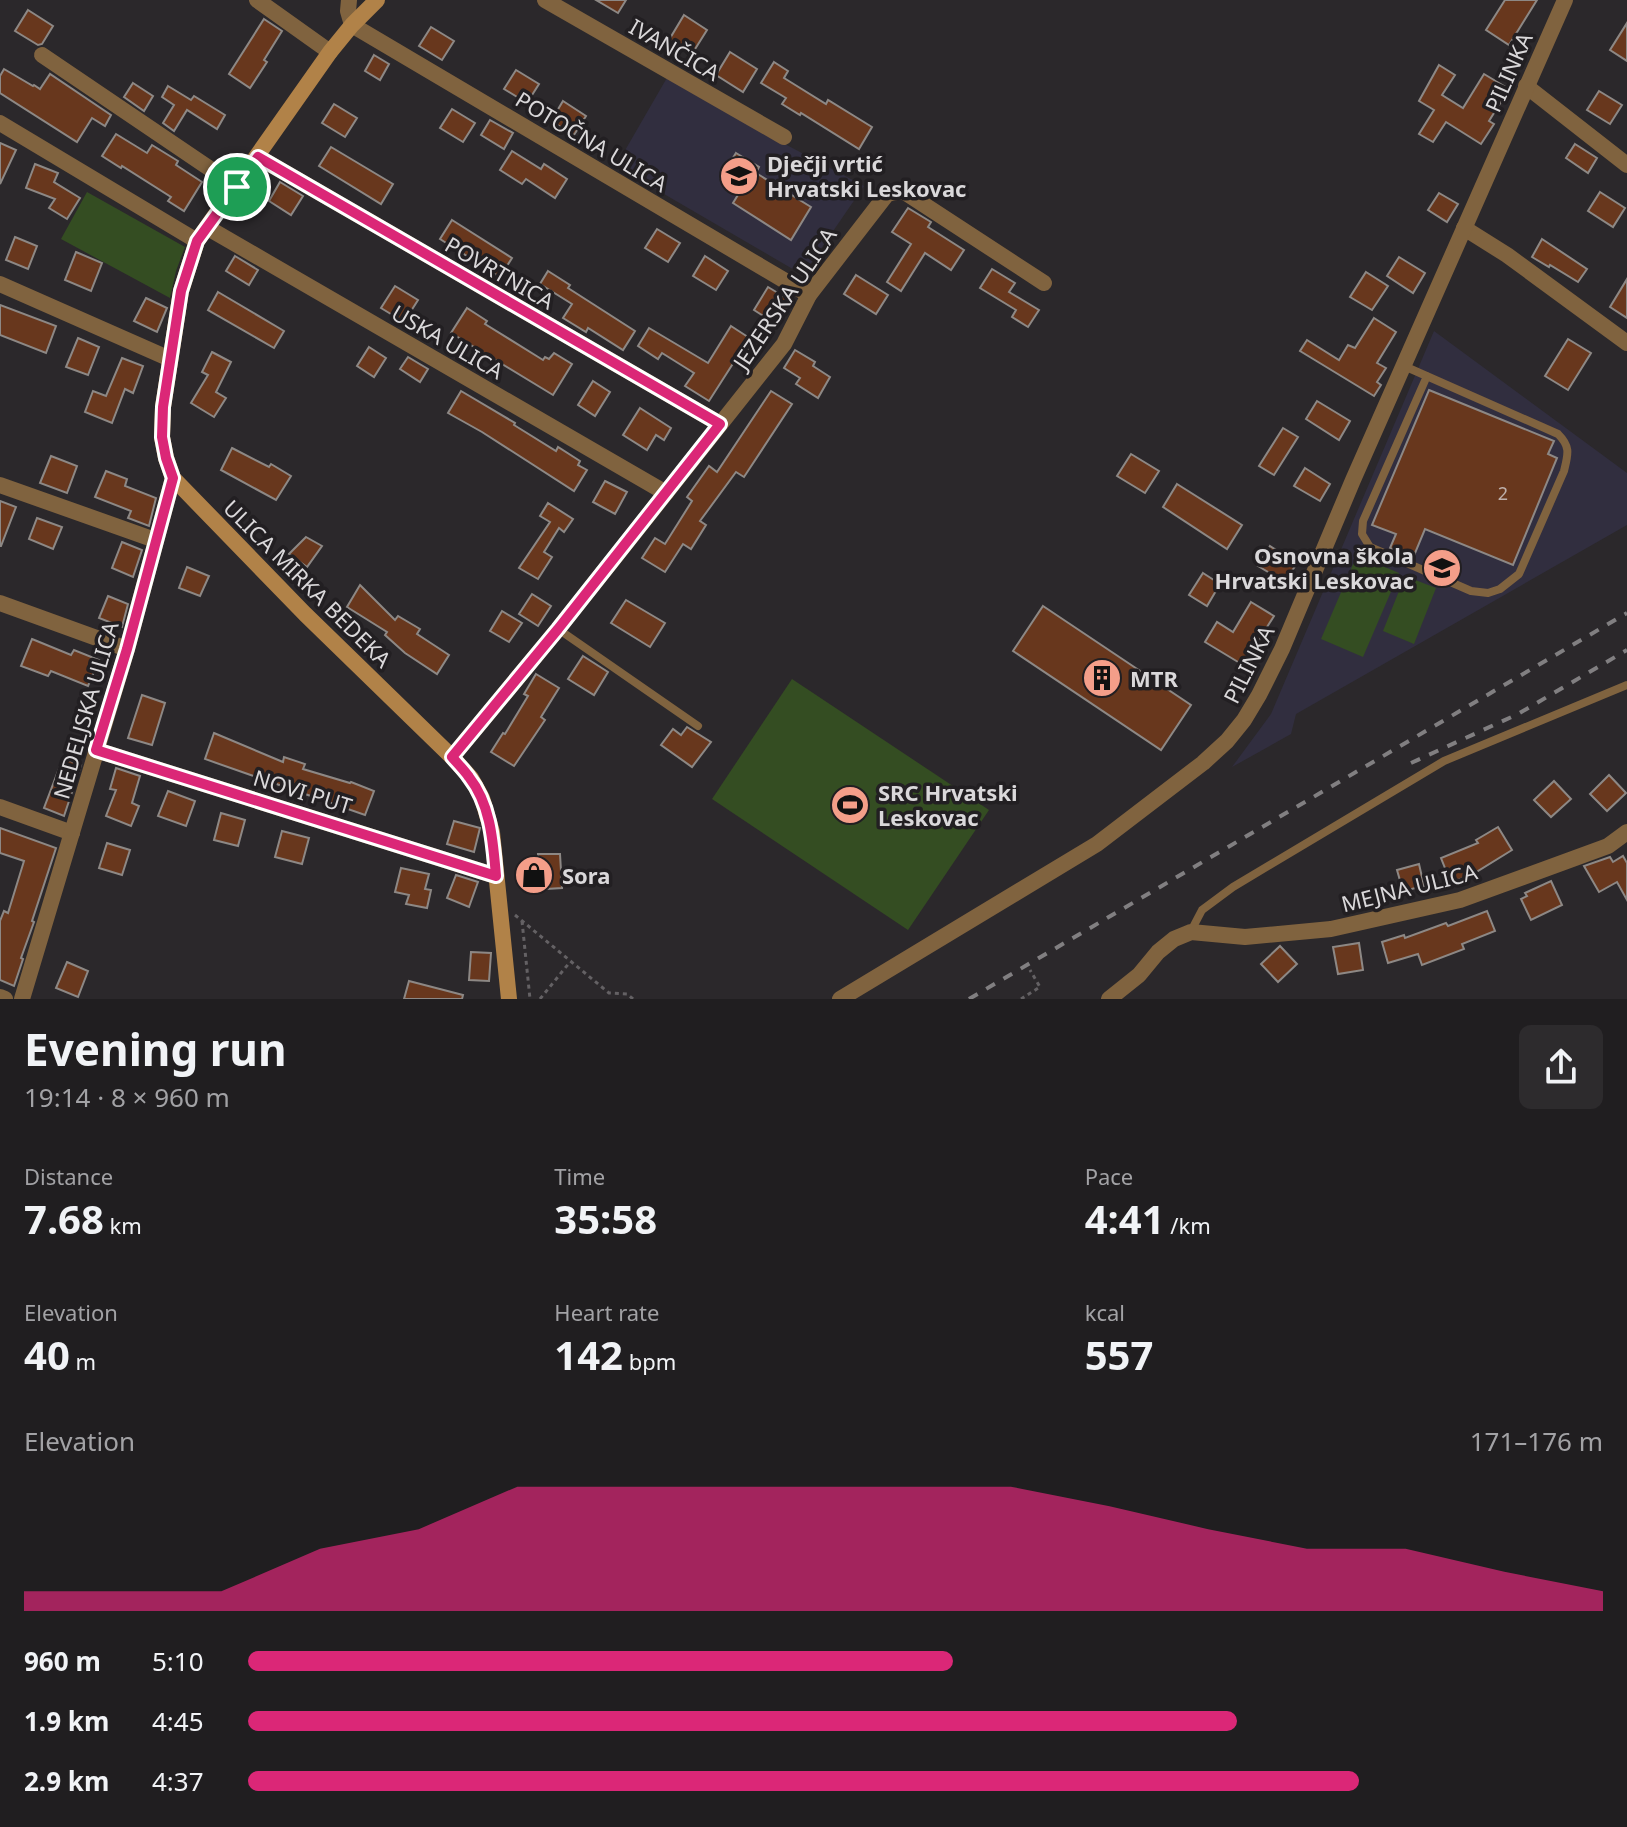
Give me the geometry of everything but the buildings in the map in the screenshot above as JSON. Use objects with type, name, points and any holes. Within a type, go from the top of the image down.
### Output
[{"type":"main road","name":"ULICA MIRKA BEDEKA","points":[[377,0],[330,52],[203,234],[181,291],[163,407],[162,437],[173,478],[471,778],[482,798],[492,832],[509,999]]},
{"type":"street","points":[[257,0],[330,52]]},
{"type":"street","points":[[349,0],[352,25]]},
{"type":"street","name":"IVANČICA","points":[[545,0],[784,137]]},
{"type":"street","name":"PILINKA","points":[[840,999],[1097,844],[1203,763],[1244,720],[1282,649],[1353,480],[1565,0]]},
{"type":"street","name":"POTOČNA ULICA","points":[[352,25],[809,295]]},
{"type":"street","points":[[42,55],[237,187]]},
{"type":"street","points":[[1526,86],[1627,165]]},
{"type":"street","name":"USKA ULICA","points":[[0,123],[666,493]]},
{"type":"street","name":"POVRTNICA","points":[[258,157],[720,424]]},
{"type":"street","name":"JEZERSKA ULICA","points":[[452,757],[558,629],[784,344],[809,295],[887,194],[903,191],[1044,283]]},
{"type":"street","points":[[1464,228],[1507,255],[1627,343]]},
{"type":"street","points":[[0,284],[170,359]]},
{"type":"street","name":"NEDELJSKA ULICA","points":[[22,999],[127,649],[173,478]]},
{"type":"street","points":[[0,485],[155,540]]},
{"type":"street","points":[[0,603],[127,649]]},
{"type":"street","name":"NOVI PUT","points":[[96,750],[496,876]]},
{"type":"street","points":[[0,807],[72,833]]},
{"type":"street","name":"MEJNA ULICA","points":[[1191,932],[1245,937],[1331,929],[1460,900],[1608,846],[1627,832]]},
{"type":"street","points":[[1109,999],[1139,975],[1158,952],[1174,939],[1191,932]]},
{"type":"lane","points":[[1404,366],[1427,376],[1558,434],[1566,442],[1568,453],[1564,471],[1519,574],[1500,589],[1488,593],[1471,591],[1370,547],[1362,534],[1363,521],[1427,376]]},
{"type":"lane","points":[[558,629],[698,726]]},
{"type":"lane","points":[[1191,932],[1202,910],[1233,887],[1444,761],[1627,685]]},
{"type":"path","points":[[510,910],[609,993],[627,994],[633,999]]},
{"type":"path","points":[[522,921],[530,999]]},
{"type":"path","points":[[540,999],[571,961]]},
{"type":"path","points":[[1021,999],[1040,987],[1030,970]]},
{"type":"shaded area","name":"Dječji vrtić Hrvatski Leskovac","points":[[668,76],[864,186],[803,275],[616,166]]},
{"type":"shaded area","name":"Osnovna škola Hrvatski Leskovac","points":[[1434,331],[1627,473],[1627,525],[1296,714],[1291,734],[1232,767],[1271,714]]},
{"type":"green space","points":[[87,192],[185,247],[170,298],[61,239]]},
{"type":"green space","points":[[1357,555],[1399,573],[1363,657],[1321,639]]},
{"type":"green space","points":[[1405,576],[1436,588],[1414,644],[1383,631]]},
{"type":"green space","name":"SRC Hrvatski Leskovac","points":[[792,679],[989,810],[908,930],[712,799]]},
{"type":"railway","points":[[969,999],[1627,613]]},
{"type":"railway","points":[[1411,763],[1518,714],[1627,650]]},
{"type":"place","name":"Dječji vrtić Hrvatski Leskovac","points":[[739,176]]},
{"type":"place","name":"Osnovna škola Hrvatski Leskovac","points":[[1442,568]]},
{"type":"place","name":"MTR","points":[[1102,678]]},
{"type":"place","name":"SRC Hrvatski Leskovac","points":[[850,805]]},
{"type":"place","name":"Sora","points":[[534,875]]},
{"type":"route","points":[[258,157],[720,424],[452,757],[471,778],[482,798],[492,832],[496,876],[96,750],[173,478],[162,437],[163,407],[181,291],[197,241],[237,187],[258,157]]}]
